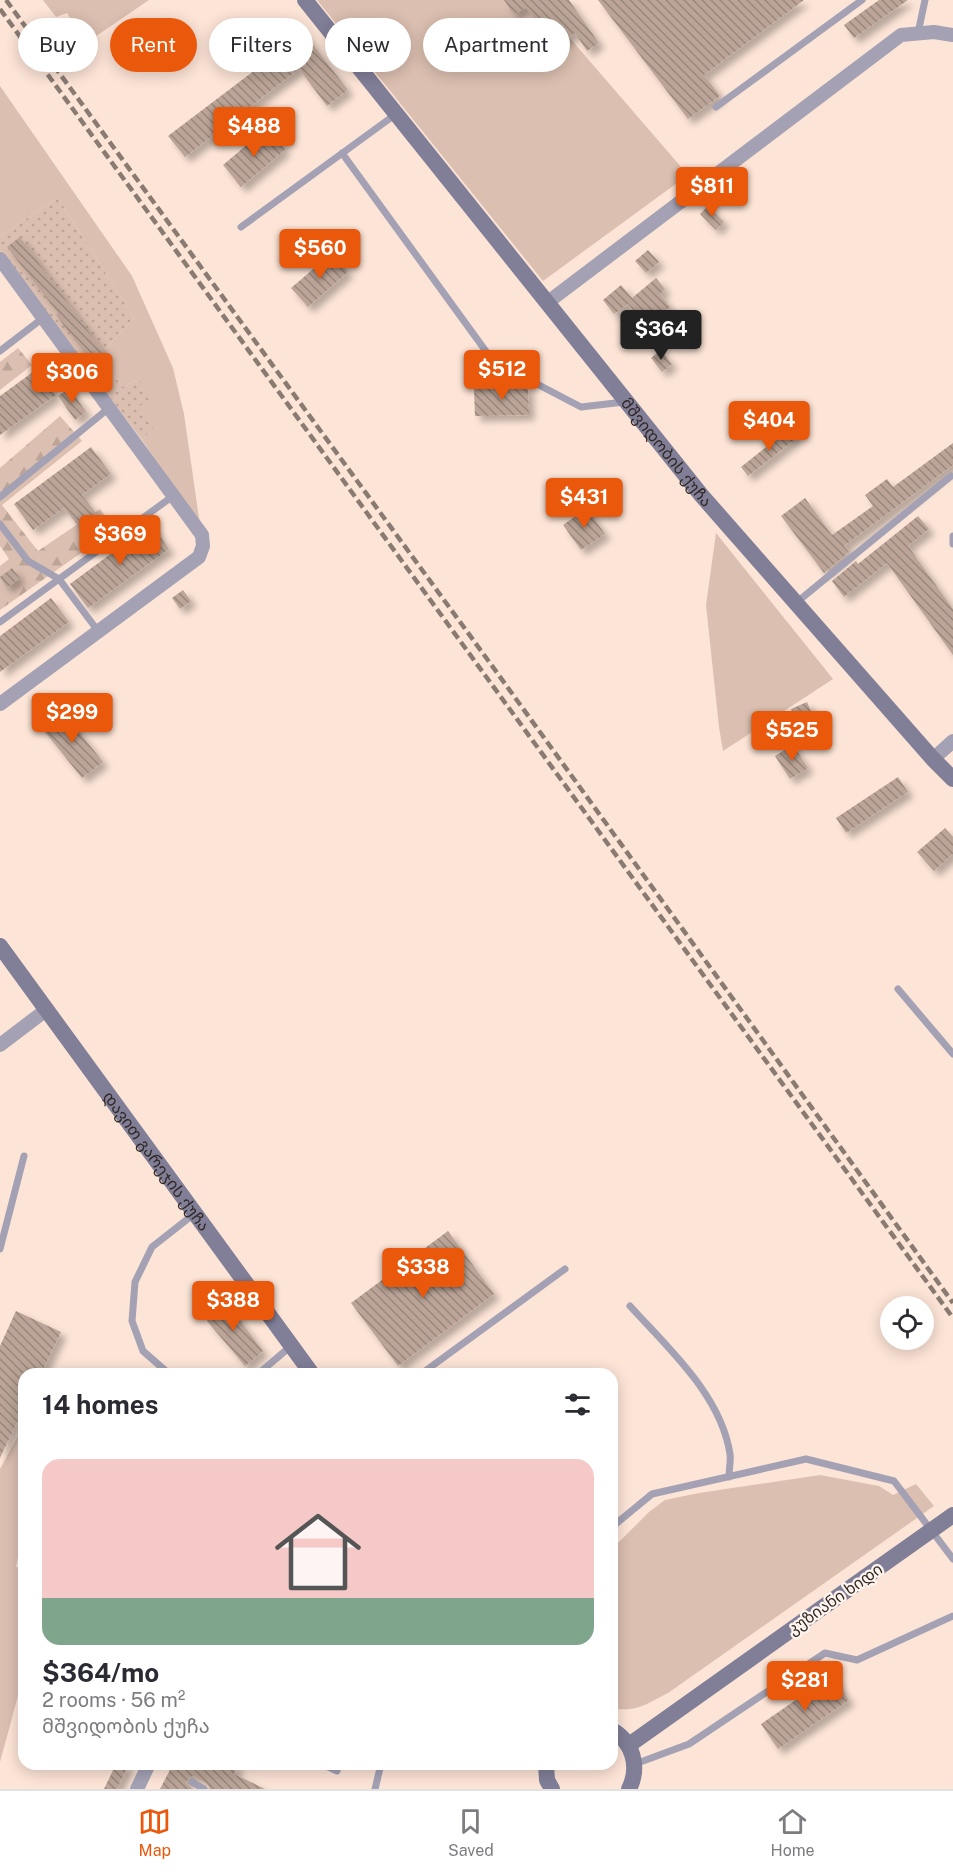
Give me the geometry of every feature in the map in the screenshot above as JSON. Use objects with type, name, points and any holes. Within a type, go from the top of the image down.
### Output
[{"type":"main road","name":"მშვიდობის ქუჩა","points":[[305,0],[702,496],[953,779]]},
{"type":"main road","name":"დავით გარეჯის ქუჩა","points":[[0,946],[308,1368]]},
{"type":"main road","name":"კუზიანი ხიდი","points":[[629,1745],[953,1515]]},
{"type":"main road","points":[[618,1735],[629,1745],[635,1764],[634,1776],[629,1789]]},
{"type":"main road","points":[[546,1770],[547,1780],[552,1789]]},
{"type":"street","points":[[548,302],[902,35],[934,32],[953,35]]},
{"type":"street","points":[[0,259],[202,535],[203,546],[199,557],[0,704]]},
{"type":"street","points":[[933,759],[953,741]]},
{"type":"street","points":[[0,1044],[46,1010]]},
{"type":"street","points":[[137,1789],[146,1770]]},
{"type":"lane","points":[[717,107],[862,0]]},
{"type":"lane","points":[[918,33],[925,0]]},
{"type":"lane","points":[[241,227],[396,114]]},
{"type":"lane","points":[[342,153],[493,361],[581,407],[627,401]]},
{"type":"lane","points":[[0,351],[43,318]]},
{"type":"lane","points":[[0,496],[109,408]]},
{"type":"lane","points":[[795,603],[951,477]]},
{"type":"lane","points":[[0,622],[173,496]]},
{"type":"lane","points":[[0,524],[28,561],[59,579],[98,631]]},
{"type":"lane","points":[[953,536],[953,544]]},
{"type":"lane","points":[[898,989],[953,1054]]},
{"type":"lane","points":[[0,1249],[24,1156]]},
{"type":"lane","points":[[162,1368],[143,1351],[132,1321],[135,1282],[152,1247],[195,1214]]},
{"type":"lane","points":[[429,1368],[565,1269]]},
{"type":"lane","points":[[630,1306],[694,1376],[709,1400],[728,1444],[729,1477]]},
{"type":"lane","points":[[265,1368],[291,1346]]},
{"type":"lane","points":[[618,1522],[652,1494],[806,1459],[894,1481],[953,1559]]},
{"type":"lane","points":[[635,1764],[689,1744],[825,1653],[857,1660],[953,1616]]},
{"type":"lane","points":[[375,1789],[380,1770]]},
{"type":"lane","points":[[192,1782],[204,1789]]},
{"type":"green space","points":[[43,0],[149,0],[123,18],[110,18],[110,27],[98,35],[98,18],[70,18],[67,13],[56,17]]},
{"type":"green space","points":[[317,0],[537,0],[553,18],[423,18],[423,72],[570,72],[570,38],[688,175],[543,281],[375,72],[411,72],[411,18],[331,18]]},
{"type":"green space","points":[[0,86],[132,276],[173,368],[184,414],[200,525],[142,440],[153,427],[137,407],[139,379],[123,387],[98,357],[134,318],[58,198],[0,236]]},
{"type":"green space","points":[[58,198],[134,318],[98,357],[123,387],[139,379],[150,399],[138,407],[154,427],[142,440],[0,251],[0,236]]},
{"type":"green space","points":[[18,348],[32,365],[0,390],[0,362]]},
{"type":"green space","points":[[60,416],[82,441],[2,505],[38,551],[100,509],[115,529],[0,610],[0,566],[9,559],[0,546],[0,468]]},
{"type":"green space","points":[[716,533],[833,679],[723,751],[706,605]]},
{"type":"green space","points":[[18,1436],[18,1557],[16,1567],[18,1568],[18,1696],[0,1762],[0,1469]]},
{"type":"green space","points":[[820,1475],[879,1486],[893,1495],[916,1484],[934,1506],[668,1693],[634,1708],[618,1709],[618,1543],[649,1512],[665,1500]]},
{"type":"building","points":[[504,0],[569,0],[599,43],[587,51],[575,33],[570,37],[570,18],[534,18],[526,7],[514,15]]},
{"type":"building","points":[[598,0],[804,0],[704,75],[720,96],[688,119]]},
{"type":"building","points":[[879,0],[908,0],[854,38],[844,25]]},
{"type":"building","points":[[313,45],[325,60],[325,72],[334,72],[348,90],[327,106],[301,72],[313,72]]},
{"type":"building","points":[[253,72],[295,72],[185,157],[168,136]]},
{"type":"building","points":[[267,128],[285,150],[241,187],[223,165]]},
{"type":"building","points":[[708,206],[724,222],[716,230],[700,214]]},
{"type":"building","points":[[20,237],[103,351],[90,360],[56,315],[58,313],[7,247]]},
{"type":"building","points":[[648,250],[659,262],[646,273],[635,261]]},
{"type":"building","points":[[332,253],[348,272],[308,307],[291,288]]},
{"type":"building","points":[[656,278],[665,289],[660,294],[670,307],[646,326],[628,304],[614,314],[603,300],[621,285],[632,298]]},
{"type":"building","points":[[661,350],[672,364],[662,372],[651,358]]},
{"type":"building","points":[[37,369],[56,395],[0,435],[0,396]]},
{"type":"building","points":[[528,386],[529,415],[475,416],[474,388]]},
{"type":"building","points":[[70,388],[86,412],[75,420],[58,396]]},
{"type":"building","points":[[789,429],[797,438],[748,476],[741,467]]},
{"type":"building","points":[[953,443],[953,465],[844,546],[849,552],[824,573],[781,516],[805,498],[832,535],[873,506],[865,495],[887,479],[893,487]]},
{"type":"building","points":[[91,447],[111,474],[82,495],[104,523],[86,536],[64,508],[33,530],[14,504]]},
{"type":"building","points":[[587,508],[605,534],[581,550],[563,525]]},
{"type":"building","points":[[918,516],[929,529],[908,546],[953,609],[953,655],[887,563],[844,597],[832,581],[856,561],[858,564]]},
{"type":"building","points":[[151,524],[169,549],[88,608],[70,584]]},
{"type":"building","points":[[12,568],[20,578],[7,588],[0,577]]},
{"type":"building","points":[[183,590],[191,601],[180,609],[172,598]]},
{"type":"building","points":[[51,598],[69,622],[0,672],[0,636]]},
{"type":"building","points":[[807,702],[812,713],[796,720],[791,709]]},
{"type":"building","points":[[62,710],[103,762],[82,778],[41,727]]},
{"type":"building","points":[[793,745],[808,768],[790,779],[775,756]]},
{"type":"building","points":[[898,777],[908,792],[846,833],[836,818]]},
{"type":"building","points":[[945,828],[953,837],[953,854],[934,871],[917,852]]},
{"type":"building","points":[[448,1231],[494,1294],[398,1366],[351,1303]]},
{"type":"building","points":[[219,1293],[263,1351],[245,1366],[207,1321]]},
{"type":"building","points":[[16,1311],[61,1332],[44,1368],[18,1368],[18,1420],[0,1458],[0,1346]]},
{"type":"building","points":[[832,1675],[849,1700],[778,1749],[761,1724]]},
{"type":"building","points":[[113,1770],[126,1770],[117,1789],[104,1789]]},
{"type":"building","points":[[170,1770],[236,1770],[234,1774],[265,1789],[210,1789],[207,1784],[193,1776],[186,1783],[193,1789],[160,1789]]},
{"type":"railway","points":[[6,0],[953,1303]]},
{"type":"railway","points":[[0,9],[953,1318]]}]
